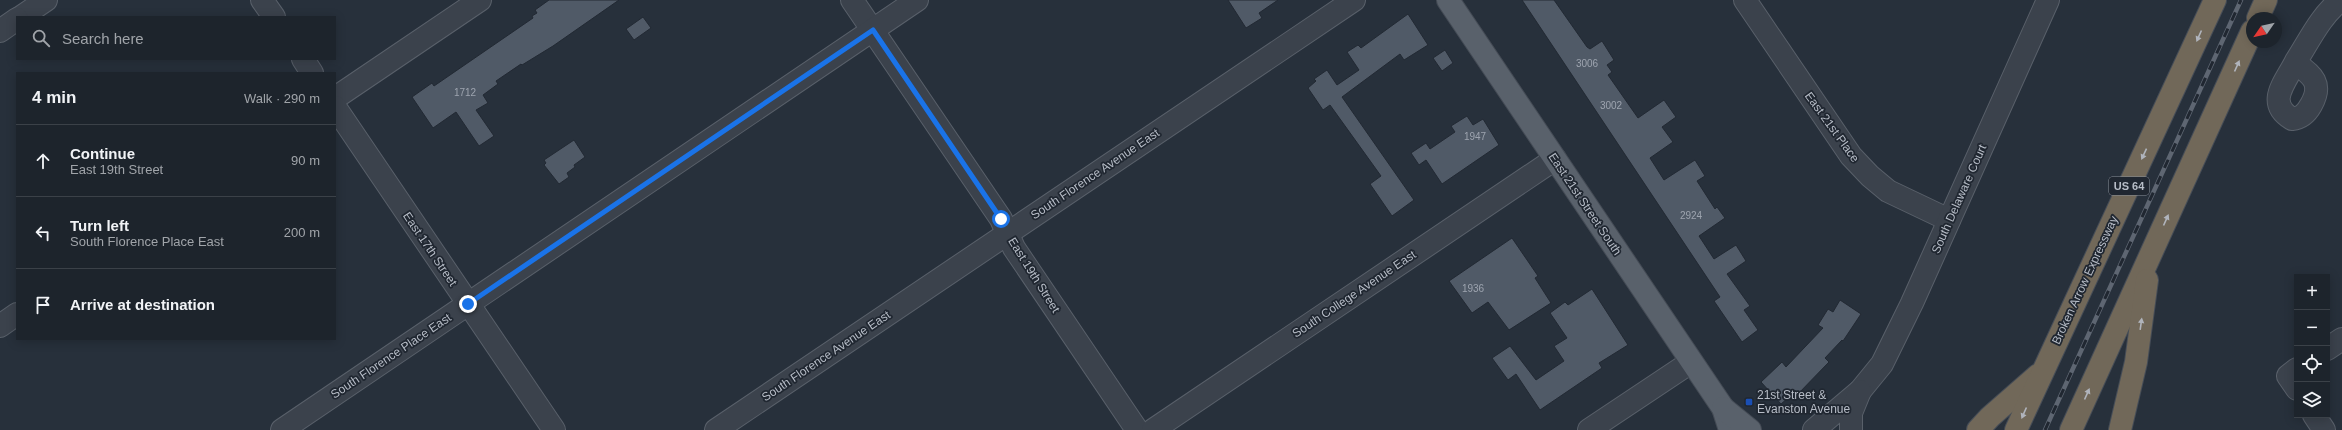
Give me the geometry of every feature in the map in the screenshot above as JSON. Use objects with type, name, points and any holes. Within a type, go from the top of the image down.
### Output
[{"type":"highway","name":"Broken Arrow Expressway","points":[[2016,430],[2215,0]]},
{"type":"highway","points":[[2261,12],[2266,0]]},
{"type":"highway","points":[[2071,430],[2246,44]]},
{"type":"highway","points":[[2120,430],[2136,362],[2150,256]]},
{"type":"highway","points":[[1978,430],[1990,417],[2042,371]]},
{"type":"main road","name":"East 21st Street South","points":[[1448,0],[1723,408],[1750,430]]},
{"type":"main road","name":"East 21st Street South","points":[[1723,408],[1730,430]]},
{"type":"street","points":[[22,16],[46,0]]},
{"type":"street","points":[[262,0],[273,16]]},
{"type":"street","points":[[336,97],[480,0]]},
{"type":"street","name":"East 19th Street","points":[[852,0],[1001,219],[1014,248],[1136,430]]},
{"type":"street","name":"South Florence Place East","points":[[282,430],[917,0]]},
{"type":"street","name":"South Florence Avenue East","points":[[716,430],[1354,0]]},
{"type":"street","name":"East 21st Place","points":[[1745,0],[1851,156],[1870,176],[1888,191],[1949,220]]},
{"type":"street","name":"South Delaware Court","points":[[1814,430],[1860,392],[1882,364],[1893,343],[2048,0]]},
{"type":"street","points":[[2294,64],[2320,22],[2333,6],[2341,0]]},
{"type":"street","points":[[0,31],[16,21]]},
{"type":"street","points":[[304,60],[311,72]]},
{"type":"street","name":"East 17th Street","points":[[336,108],[554,430]]},
{"type":"street","name":"South College Avenue East","points":[[1153,430],[1555,159]]},
{"type":"street","points":[[0,326],[16,315]]},
{"type":"street","points":[[2330,347],[2342,339]]},
{"type":"street","points":[[1589,430],[1691,362]]},
{"type":"street","name":"South Delaware Court","points":[[1851,430],[1851,413],[1860,392]]},
{"type":"street","points":[[2316,418],[2324,430]]},
{"type":"building","points":[[549,0],[619,0],[553,46],[522,65],[521,64],[496,81],[498,84],[483,95],[488,103],[476,110],[494,136],[479,146],[456,112],[433,128],[412,97],[432,83],[434,86],[533,18],[532,16],[537,13],[535,10]]},
{"type":"building","points":[[1228,0],[1278,0],[1259,13],[1262,18],[1246,28]]},
{"type":"building","points":[[1522,0],[1554,0],[1587,47],[1590,49],[1602,41],[1614,60],[1607,65],[1612,72],[1608,75],[1638,118],[1664,100],[1676,117],[1662,127],[1673,142],[1650,158],[1664,180],[1695,160],[1705,176],[1697,181],[1715,209],[1717,207],[1725,218],[1699,236],[1714,259],[1736,245],[1746,261],[1727,274],[1750,306],[1744,310],[1758,330],[1742,342],[1714,301],[1720,297]]},
{"type":"building","points":[[1408,14],[1428,45],[1404,60],[1400,54],[1342,97],[1414,200],[1392,216],[1370,184],[1381,176],[1330,105],[1323,110],[1308,88],[1316,81],[1314,79],[1327,70],[1337,85],[1359,70],[1347,52],[1358,45],[1361,48]]},
{"type":"building","points":[[643,17],[651,28],[634,40],[626,29]]},
{"type":"building","points":[[1445,50],[1453,63],[1442,71],[1433,58]]},
{"type":"building","points":[[1467,116],[1473,125],[1483,119],[1499,145],[1442,184],[1426,160],[1419,165],[1411,153],[1426,143],[1430,149],[1455,132],[1451,126]]},
{"type":"building","points":[[574,140],[585,157],[574,165],[575,167],[567,173],[569,177],[559,184],[544,165],[546,163],[544,160]]},
{"type":"building","points":[[1512,238],[1538,276],[1535,278],[1551,303],[1509,330],[1488,302],[1472,313],[1449,281]]},
{"type":"building","points":[[1592,289],[1628,345],[1599,363],[1602,368],[1540,410],[1516,374],[1508,380],[1492,358],[1510,346],[1536,380],[1564,361],[1554,346],[1567,338],[1550,313],[1565,302],[1568,305]]},
{"type":"building","points":[[1840,300],[1861,314],[1843,341],[1842,340],[1825,358],[1829,362],[1797,395],[1795,392],[1781,404],[1761,382],[1782,362],[1786,367],[1823,328],[1818,325],[1828,309],[1833,312]]},
{"type":"railway","points":[[2045,430],[2241,0]]},
{"type":"place","name":"21st Street & Evanston Avenue","points":[[1749,402]]},
{"type":"route","points":[[468,304],[873,30],[1001,219]]}]
